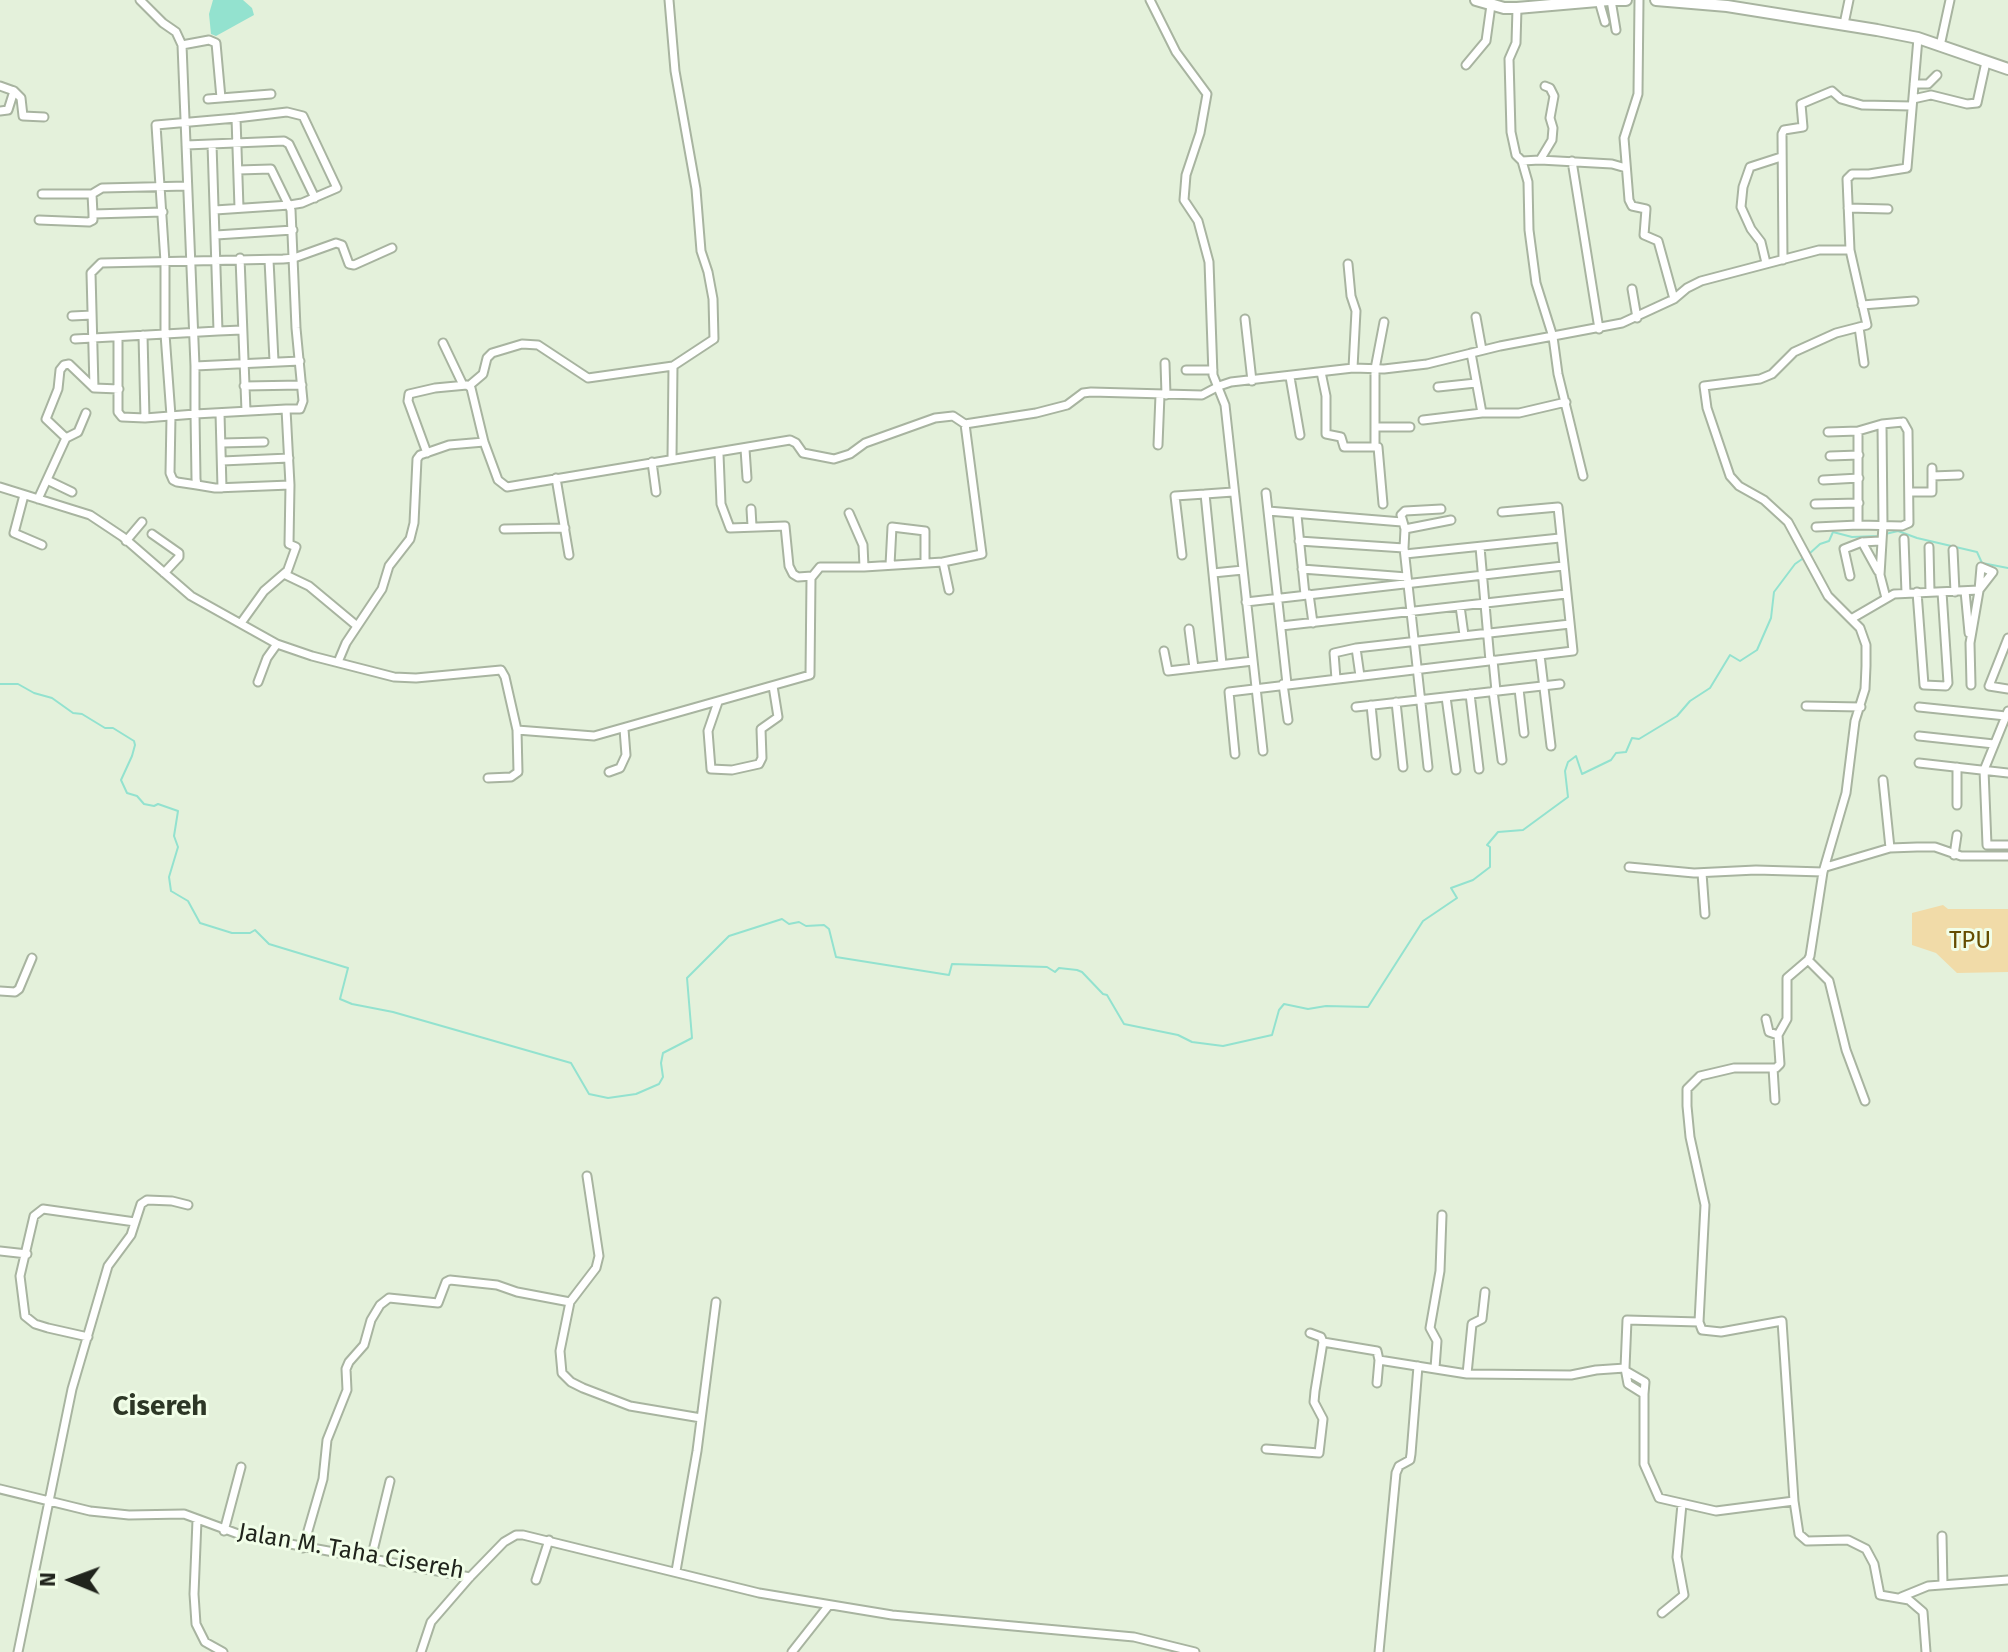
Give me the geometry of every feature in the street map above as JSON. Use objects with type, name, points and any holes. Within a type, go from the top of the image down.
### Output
[{"type":"street","points":[[140,0],[176,32],[182,45],[197,485]]},
{"type":"street","points":[[427,453],[407,398],[409,394],[466,385],[483,374],[487,358],[492,353],[522,344],[538,345],[558,356],[585,378],[673,366],[714,339],[716,330],[708,272],[701,251],[696,189],[675,71],[669,0]]},
{"type":"street","points":[[1150,0],[1176,52],[1207,94],[1183,195],[1198,221],[1209,262],[1213,370],[1225,405],[1263,751]]},
{"type":"street","points":[[1476,0],[1517,8],[1626,0]]},
{"type":"street","points":[[1605,22],[1608,0]]},
{"type":"street","points":[[1608,0],[1616,30]]},
{"type":"street","points":[[1639,0],[1638,94],[1625,131],[1629,202],[1632,206],[1646,209],[1644,235],[1658,241],[1674,299]]},
{"type":"street","points":[[1656,0],[1727,6],[1918,38],[2008,69]]},
{"type":"street","points":[[1844,24],[1849,0]]},
{"type":"street","points":[[1940,46],[1950,0]]},
{"type":"street","points":[[1466,65],[1486,41],[1491,5]]},
{"type":"street","points":[[1517,8],[1516,43],[1509,59],[1510,118],[1516,155],[1522,161],[1528,182],[1529,230],[1536,283],[1553,337],[1583,476]]},
{"type":"street","points":[[1918,38],[1907,168],[1850,174],[1847,179],[1850,250],[1867,325],[1836,333],[1794,352],[1772,374],[1757,380],[1704,386],[1707,408],[1730,476],[1788,522],[1828,596],[1860,628],[1866,645],[1865,689],[1855,721],[1843,804],[1825,869],[1808,960],[1787,978],[1787,1019],[1778,1035],[1780,1064],[1773,1068],[1712,1071],[1694,1080],[1687,1089],[1690,1137],[1705,1205],[1699,1322],[1704,1332],[1730,1331],[1782,1321],[1794,1501],[1802,1539],[1848,1540],[1861,1545],[1874,1564],[1879,1593],[1913,1602],[1923,1612],[1926,1652]]},
{"type":"street","points":[[182,45],[209,40],[216,43],[221,98]]},
{"type":"street","points":[[1783,260],[1782,132],[1804,126],[1801,104],[1828,91],[1836,92],[1841,99],[1862,105],[1912,102],[1931,95],[1967,104],[1977,103],[1986,62]]},
{"type":"street","points":[[1914,84],[1928,84],[1937,75]]},
{"type":"street","points":[[0,86],[14,91],[21,98],[23,116],[44,117]]},
{"type":"street","points":[[1540,160],[1552,140],[1553,128],[1550,118],[1554,96],[1545,86]]},
{"type":"street","points":[[0,111],[7,111],[14,91]]},
{"type":"street","points":[[208,99],[271,94]]},
{"type":"street","points":[[215,210],[290,205],[336,190],[337,186],[303,116],[287,112],[156,125],[163,212],[171,477],[177,482],[222,488],[290,485]]},
{"type":"street","points":[[236,118],[239,208]]},
{"type":"street","points":[[186,145],[287,142],[315,198]]},
{"type":"street","points":[[212,144],[218,331]]},
{"type":"street","points":[[1766,263],[1761,242],[1741,207],[1743,187],[1750,167],[1781,157]]},
{"type":"street","points":[[1522,161],[1572,161],[1626,168]]},
{"type":"street","points":[[1572,161],[1599,329]]},
{"type":"street","points":[[118,337],[118,412],[122,417],[302,407],[290,205],[271,169],[238,170]]},
{"type":"street","points":[[42,194],[92,194],[102,188],[187,186]]},
{"type":"street","points":[[39,220],[89,222],[93,220],[92,194]]},
{"type":"street","points":[[1848,208],[1888,209]]},
{"type":"street","points":[[93,214],[163,212]]},
{"type":"street","points":[[216,235],[293,230]]},
{"type":"street","points":[[94,388],[91,273],[101,263],[294,258],[336,243],[342,245],[349,264],[354,265],[392,248]]},
{"type":"street","points":[[443,343],[466,385],[484,442],[503,486],[672,458],[719,454],[790,440],[803,453],[834,459],[850,454],[865,443],[935,418],[953,416],[965,424],[1036,413],[1067,405],[1085,392],[1202,395],[1219,386],[1252,381],[1353,368],[1427,364],[1482,350],[1599,329],[1637,318],[1674,299],[1694,284],[1819,250],[1850,250]]},
{"type":"street","points":[[240,258],[246,411]]},
{"type":"street","points":[[269,260],[274,361]]},
{"type":"street","points":[[1348,264],[1356,315],[1353,368]]},
{"type":"street","points":[[1632,289],[1637,318]]},
{"type":"street","points":[[1862,305],[1914,301]]},
{"type":"street","points":[[72,316],[92,315]]},
{"type":"street","points":[[1476,317],[1482,350]]},
{"type":"street","points":[[1245,319],[1252,381]]},
{"type":"street","points":[[1375,447],[1375,369],[1384,322]]},
{"type":"street","points":[[1859,327],[1864,363]]},
{"type":"street","points":[[75,339],[242,330]]},
{"type":"street","points":[[143,335],[145,418]]},
{"type":"street","points":[[1471,353],[1482,413]]},
{"type":"street","points":[[195,366],[300,361]]},
{"type":"street","points":[[1158,445],[1165,363]]},
{"type":"street","points":[[66,438],[46,419],[58,389],[60,370],[69,364],[94,388],[119,389]]},
{"type":"street","points":[[672,458],[673,366]]},
{"type":"street","points":[[1186,370],[1213,370]]},
{"type":"street","points":[[1321,372],[1326,396],[1327,436],[1341,437],[1344,447],[1375,447],[1379,450],[1383,504]]},
{"type":"street","points":[[1290,377],[1300,435]]},
{"type":"street","points":[[1438,387],[1476,383]]},
{"type":"street","points":[[244,386],[302,385]]},
{"type":"street","points":[[1423,420],[1482,413],[1519,413],[1566,402]]},
{"type":"street","points":[[241,623],[264,591],[286,572],[296,547],[289,544],[286,409]]},
{"type":"street","points":[[38,499],[66,438],[78,432],[86,413]]},
{"type":"street","points":[[220,413],[222,488]]},
{"type":"street","points":[[1828,432],[1858,431],[1903,422],[1908,426],[1909,523],[1844,549],[1850,576]]},
{"type":"street","points":[[517,730],[594,736],[807,677],[811,672],[812,576],[820,567],[943,562],[979,556],[983,552],[965,424]]},
{"type":"street","points":[[1880,575],[1882,424]]},
{"type":"street","points":[[1375,427],[1410,427]]},
{"type":"street","points":[[1858,431],[1858,525]]},
{"type":"street","points":[[222,443],[264,442]]},
{"type":"street","points":[[338,662],[382,589],[389,566],[410,539],[414,523],[417,459],[420,455],[449,445],[484,442]]},
{"type":"street","points":[[745,449],[747,478]]},
{"type":"street","points":[[719,454],[723,513],[730,528],[785,526],[789,566],[793,574],[798,577],[812,576]]},
{"type":"street","points":[[1830,456],[1859,455]]},
{"type":"street","points":[[222,461],[289,458]]},
{"type":"street","points":[[652,462],[656,492]]},
{"type":"street","points":[[1909,492],[1932,492],[1932,472],[1959,475]]},
{"type":"street","points":[[556,478],[569,555]]},
{"type":"street","points":[[1823,480],[1859,478]]},
{"type":"street","points":[[47,480],[72,492]]},
{"type":"street","points":[[0,487],[90,515],[191,596],[277,644],[374,673],[416,678],[501,670],[517,730],[518,772],[511,777],[488,778]]},
{"type":"street","points":[[1182,555],[1175,496],[1233,492]]},
{"type":"street","points":[[1266,493],[1288,720]]},
{"type":"street","points":[[1205,494],[1222,664]]},
{"type":"street","points":[[24,495],[14,533],[42,545]]},
{"type":"street","points":[[1815,504],[1859,503]]},
{"type":"street","points":[[1235,754],[1229,692],[1573,651],[1556,506],[1502,512]]},
{"type":"street","points":[[751,509],[752,526]]},
{"type":"street","points":[[1428,767],[1401,515],[1405,511],[1441,509]]},
{"type":"street","points":[[1268,511],[1403,526],[1451,520]]},
{"type":"street","points":[[849,513],[863,545],[864,567]]},
{"type":"street","points":[[1297,515],[1302,569],[1313,623]]},
{"type":"street","points":[[126,541],[142,522]]},
{"type":"street","points":[[1816,527],[1858,525],[1881,533]]},
{"type":"street","points":[[890,565],[892,527],[925,531],[925,563]]},
{"type":"street","points":[[504,529],[565,528]]},
{"type":"street","points":[[152,534],[179,553],[164,573]]},
{"type":"street","points":[[1299,541],[1404,551],[1560,538]]},
{"type":"street","points":[[1904,539],[1906,593]]},
{"type":"street","points":[[1862,542],[1880,575],[1886,598]]},
{"type":"street","points":[[1480,547],[1502,760]]},
{"type":"street","points":[[1929,547],[1930,592]]},
{"type":"street","points":[[1953,550],[1955,592]]},
{"type":"street","points":[[943,562],[949,590]]},
{"type":"street","points":[[1246,602],[1408,580],[1483,576],[1563,566]]},
{"type":"street","points":[[1302,569],[1408,580]]},
{"type":"street","points":[[1213,573],[1243,570]]},
{"type":"street","points":[[286,572],[286,575],[309,586],[357,626]]},
{"type":"street","points":[[1851,619],[1886,598],[1906,593],[1979,590],[1970,643]]},
{"type":"street","points":[[1965,591],[1971,685]]},
{"type":"street","points":[[1917,592],[1925,686],[1946,686],[1942,592]]},
{"type":"street","points":[[1281,626],[1566,594]]},
{"type":"street","points":[[1460,606],[1464,635]]},
{"type":"street","points":[[1336,679],[1334,653],[1414,640],[1570,624]]},
{"type":"street","points":[[1189,629],[1194,668]]},
{"type":"street","points":[[2008,638],[1989,686],[2008,689]]},
{"type":"street","points":[[258,682],[267,658],[277,644]]},
{"type":"street","points":[[1356,648],[1360,676]]},
{"type":"street","points":[[1164,651],[1167,671],[1253,661]]},
{"type":"street","points":[[1540,655],[1551,746]]},
{"type":"street","points":[[1356,707],[1560,684]]},
{"type":"street","points":[[718,702],[708,731],[711,769],[732,770],[759,764],[762,758],[761,729],[778,717],[773,686]]},
{"type":"street","points":[[1519,689],[1524,733]]},
{"type":"street","points":[[1470,694],[1479,769]]},
{"type":"street","points":[[1446,697],[1456,770]]},
{"type":"street","points":[[1396,702],[1403,767]]},
{"type":"street","points":[[1371,705],[1376,755]]},
{"type":"street","points":[[1806,706],[1861,707]]},
{"type":"street","points":[[1919,707],[2007,714],[1984,770],[1987,845],[2008,845]]},
{"type":"street","points":[[609,772],[620,768],[626,755],[624,729]]},
{"type":"street","points":[[1919,736],[1994,744]]},
{"type":"street","points":[[1919,763],[2008,773]]},
{"type":"street","points":[[1957,767],[1957,805]]},
{"type":"street","points":[[1883,780],[1890,848]]},
{"type":"street","points":[[1954,855],[1957,835]]},
{"type":"street","points":[[1629,867],[1702,873],[1825,869],[1890,848],[1932,846],[1954,855],[2008,856]]},
{"type":"street","points":[[1702,873],[1705,914]]},
{"type":"street","points":[[0,991],[15,992],[19,989],[32,958]]},
{"type":"street","points":[[1808,960],[1829,981],[1846,1050],[1865,1101]]},
{"type":"street","points":[[1766,1019],[1769,1032],[1778,1035]]},
{"type":"street","points":[[1773,1068],[1775,1100]]},
{"type":"street","points":[[587,1176],[599,1256],[596,1268],[570,1302],[560,1351],[562,1373],[583,1388],[630,1406],[701,1418]]},
{"type":"street","points":[[18,1652],[72,1389],[108,1266],[131,1235],[138,1209],[147,1200],[188,1205]]},
{"type":"street","points":[[88,1337],[35,1324],[25,1316],[20,1276],[34,1216],[43,1209],[135,1222]]},
{"type":"street","points":[[1435,1368],[1437,1341],[1430,1325],[1437,1293],[1442,1215]]},
{"type":"street","points":[[0,1251],[27,1254]]},
{"type":"street","points":[[303,1548],[323,1479],[327,1440],[347,1390],[346,1369],[364,1345],[371,1320],[380,1305],[389,1298],[438,1303],[446,1282],[450,1280],[497,1285],[570,1302]]},
{"type":"street","points":[[1467,1374],[1471,1326],[1482,1319],[1485,1292]]},
{"type":"street","points":[[676,1571],[690,1499],[716,1302]]},
{"type":"street","points":[[1699,1322],[1626,1320],[1628,1384],[1644,1394],[1643,1446],[1647,1472],[1659,1498],[1716,1511],[1794,1501]]},
{"type":"street","points":[[1266,1449],[1319,1453],[1323,1419],[1314,1402],[1323,1342],[1321,1337],[1310,1333]]},
{"type":"street","points":[[1323,1342],[1379,1353],[1377,1383]]},
{"type":"street","points":[[1379,1360],[1467,1374],[1564,1376],[1596,1370],[1626,1370]]},
{"type":"street","points":[[1379,1652],[1396,1473],[1399,1466],[1410,1460],[1418,1366]]},
{"type":"street","points":[[224,1531],[241,1467]]},
{"type":"street","points":[[371,1559],[390,1481]]},
{"type":"street","name":"Jalan M. Taha Cisereh","points":[[0,1489],[90,1511],[184,1514],[224,1531],[470,1577],[504,1542],[516,1535],[549,1540],[742,1590],[829,1605],[892,1615],[1134,1637],[1195,1652]]},
{"type":"street","points":[[1662,1613],[1684,1595],[1677,1557],[1682,1504]]},
{"type":"street","points":[[197,1520],[196,1624],[205,1642],[223,1652]]},
{"type":"street","points":[[1942,1536],[1943,1585]]},
{"type":"street","points":[[536,1580],[549,1540]]},
{"type":"street","points":[[421,1652],[431,1622],[470,1577]]},
{"type":"street","points":[[1899,1598],[1917,1589],[2008,1580]]},
{"type":"street","points":[[792,1652],[829,1605]]},
{"type":"green space","name":"TPU","points":[[1943,905],[1948,909],[2008,909],[2008,972],[1957,973],[1936,953],[1912,945],[1912,913]]},
{"type":"water","points":[[213,0],[243,0],[252,8],[254,15],[216,36],[211,34],[209,14]]},
{"type":"waterway","points":[[1809,554],[1829,541],[1833,532],[1852,537],[1898,531],[1977,552],[1982,563],[2008,568]]},
{"type":"waterway","points":[[0,684],[18,684],[52,698],[73,713],[82,714],[105,728],[113,728],[134,741],[132,756],[121,780],[127,793],[137,796],[144,804],[158,804],[178,811],[174,836],[178,847],[169,877],[171,891],[188,901],[200,923],[232,933],[255,930],[269,944],[348,968],[340,999],[352,1004],[393,1012],[571,1063],[589,1094],[608,1098],[636,1094],[659,1084],[663,1077],[663,1053],[692,1038],[687,978],[729,936],[782,919],[789,924],[824,925],[829,929],[836,957],[949,975],[952,964],[1047,967],[1055,972],[1059,968],[1077,970],[1107,995],[1124,1024],[1178,1035],[1192,1042],[1223,1046],[1272,1035],[1279,1010],[1284,1004],[1308,1009],[1368,1007],[1423,921],[1457,898],[1451,888],[1473,880],[1490,867],[1490,847],[1487,845],[1498,832],[1523,830],[1568,797],[1565,771],[1568,762],[1576,756],[1582,774],[1611,760],[1616,753],[1626,752],[1632,738],[1639,739],[1677,716],[1690,701],[1710,688],[1730,655],[1740,661],[1757,650],[1771,618],[1774,592],[1795,564],[1805,557]]},
{"type":"district","name":"Cisereh","points":[[160,1407]]}]
